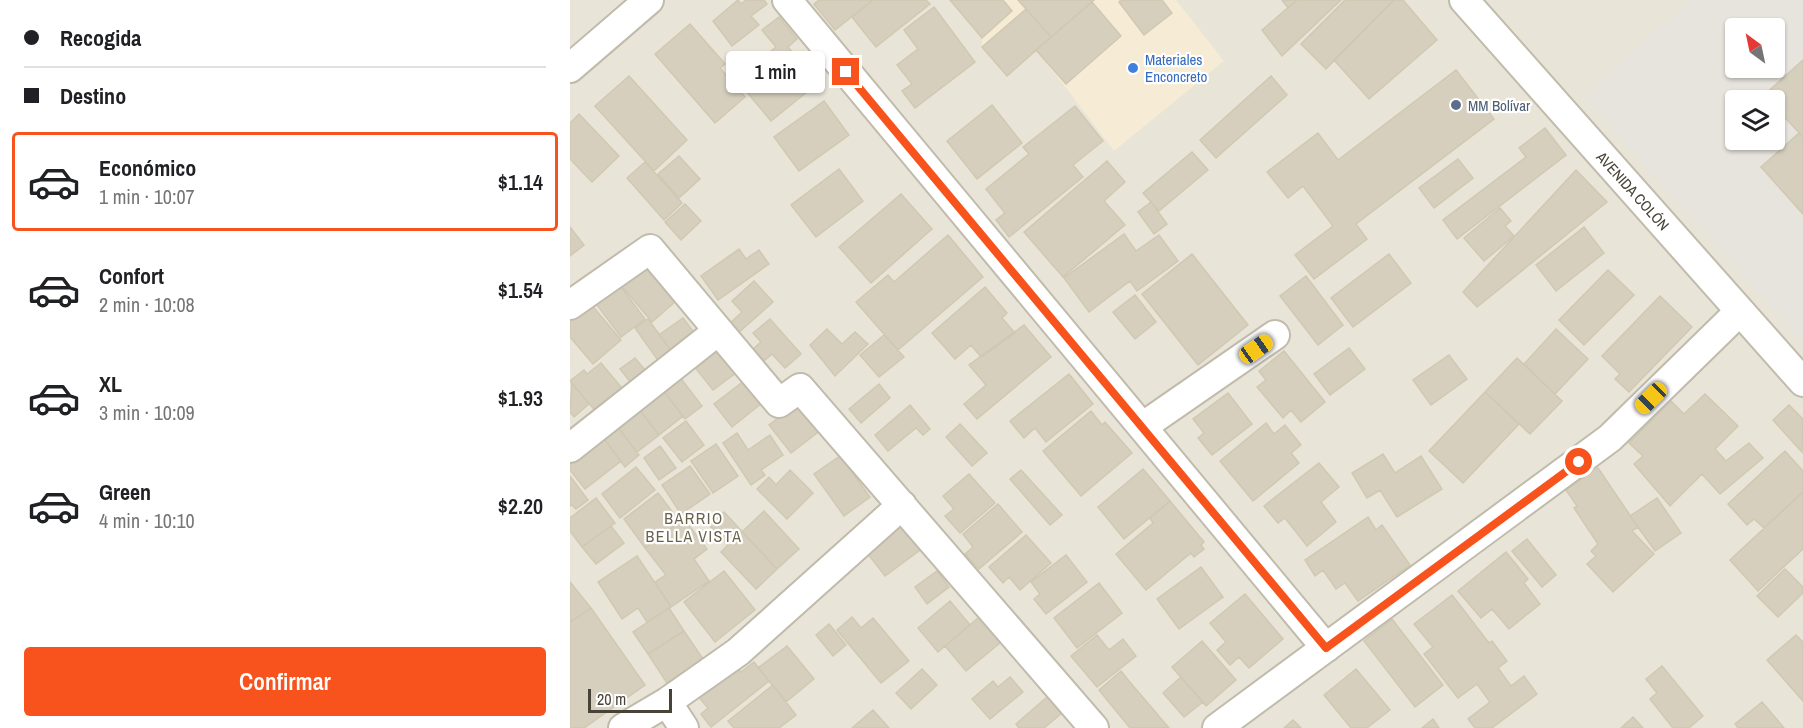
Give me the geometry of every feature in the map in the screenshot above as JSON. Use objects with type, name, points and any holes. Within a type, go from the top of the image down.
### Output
[{"type":"street","points":[[570,68],[650,0]]},
{"type":"street","points":[[787,0],[1326,648]]},
{"type":"street","name":"AVENIDA COLÓN","points":[[1464,0],[1803,382]]},
{"type":"street","points":[[570,305],[650,249],[779,403],[800,388],[1094,728]]},
{"type":"street","points":[[1217,728],[1610,438],[1740,311]]},
{"type":"street","points":[[570,448],[718,331]]},
{"type":"street","points":[[1142,427],[1275,335]]},
{"type":"street","points":[[623,728],[667,702],[738,652],[902,505]]},
{"type":"street","points":[[667,702],[684,728]]},
{"type":"shaded area","points":[[570,0],[1803,0],[1803,728],[570,728]]},
{"type":"shaded area","name":"Materiales Enconcreto","points":[[950,0],[1176,0],[1224,61],[1114,151],[1037,50],[1007,76],[982,47],[982,38]]},
{"type":"shaded area","points":[[1689,0],[1803,0],[1803,342],[1584,97]]},
{"type":"building","points":[[738,0],[741,4],[746,0],[764,0],[767,4],[751,16],[759,25],[732,46],[713,21]]},
{"type":"building","points":[[819,0],[873,0],[835,30],[814,4]]},
{"type":"building","points":[[873,0],[926,0],[930,4],[876,47],[852,17]]},
{"type":"building","points":[[950,0],[1003,0],[1012,11],[982,38]]},
{"type":"building","points":[[1018,0],[1094,0],[1051,37]]},
{"type":"building","points":[[1121,0],[1162,0],[1172,13],[1144,35],[1119,2]]},
{"type":"building","points":[[1282,0],[1297,0],[1288,8]]},
{"type":"building","points":[[1297,0],[1341,0],[1282,56],[1262,30]]},
{"type":"building","points":[[1345,0],[1394,0],[1326,69],[1301,44]]},
{"type":"building","points":[[1394,0],[1403,0],[1437,40],[1369,99],[1334,60]]},
{"type":"building","points":[[1092,2],[1121,36],[1066,84],[1036,50]]},
{"type":"building","points":[[934,7],[975,62],[915,108],[902,91],[912,84],[897,65],[918,49],[904,30]]},
{"type":"building","points":[[1026,9],[1051,37],[1007,76],[982,47]]},
{"type":"building","points":[[779,17],[797,39],[788,47],[818,83],[771,121],[736,79],[776,47],[762,30]]},
{"type":"building","points":[[690,24],[725,64],[720,68],[745,97],[715,123],[655,54]]},
{"type":"building","points":[[1803,60],[1803,137],[1785,118],[1785,90],[1770,90]]},
{"type":"building","points":[[1456,70],[1494,119],[1356,224],[1367,239],[1314,279],[1295,255],[1333,226],[1303,186],[1288,198],[1267,172],[1318,133],[1338,160]]},
{"type":"building","points":[[629,76],[687,140],[654,171],[595,106]]},
{"type":"building","points":[[1271,76],[1287,95],[1216,158],[1200,140]]},
{"type":"building","points":[[824,101],[849,135],[799,171],[774,137]]},
{"type":"building","points":[[992,105],[1022,143],[977,179],[947,141]]},
{"type":"building","points":[[1075,106],[1103,141],[1073,165],[1083,177],[1009,237],[996,220],[1005,213],[986,189],[1029,154],[1023,147]]},
{"type":"building","points":[[579,114],[619,156],[592,182],[570,159],[570,123]]},
{"type":"building","points":[[1545,128],[1566,155],[1457,239],[1443,220],[1526,157],[1519,148]]},
{"type":"building","points":[[1799,133],[1803,137],[1803,214],[1761,167],[1780,150],[1785,150],[1785,146]]},
{"type":"building","points":[[1192,152],[1208,170],[1159,211],[1143,193]]},
{"type":"building","points":[[679,156],[700,179],[679,198],[658,174]]},
{"type":"building","points":[[1458,159],[1473,178],[1434,208],[1419,188]]},
{"type":"building","points":[[1107,161],[1125,182],[1104,201],[1125,225],[1063,277],[1024,232]]},
{"type":"building","points":[[645,162],[682,203],[664,220],[627,178]]},
{"type":"building","points":[[839,169],[863,201],[816,237],[791,205]]},
{"type":"building","points":[[1576,170],[1607,202],[1477,307],[1463,292]]},
{"type":"building","points":[[901,194],[932,229],[871,283],[839,247]]},
{"type":"building","points":[[1151,202],[1167,224],[1154,234],[1138,212]]},
{"type":"building","points":[[685,204],[701,221],[681,240],[665,222]]},
{"type":"building","points":[[1500,208],[1511,221],[1505,226],[1514,236],[1484,261],[1464,238]]},
{"type":"building","points":[[570,227],[584,245],[570,256]]},
{"type":"building","points":[[1584,227],[1604,253],[1556,291],[1536,265]]},
{"type":"building","points":[[1124,234],[1136,251],[1159,235],[1178,261],[1137,291],[1130,281],[1089,312],[1064,278]]},
{"type":"building","points":[[948,235],[983,277],[898,350],[856,302],[888,275],[894,282]]},
{"type":"building","points":[[739,249],[746,259],[759,250],[769,264],[718,300],[701,276]]},
{"type":"building","points":[[1192,254],[1248,325],[1198,365],[1142,294]]},
{"type":"building","points":[[1389,254],[1411,283],[1353,327],[1331,298]]},
{"type":"building","points":[[643,264],[675,302],[652,322],[620,284]]},
{"type":"building","points":[[1608,270],[1634,295],[1584,345],[1559,320]]},
{"type":"building","points":[[1306,276],[1343,325],[1318,345],[1280,296]]},
{"type":"building","points":[[754,281],[773,302],[736,335],[728,325],[742,312],[732,301]]},
{"type":"building","points":[[618,283],[645,319],[621,337],[594,301]]},
{"type":"building","points":[[985,287],[1007,313],[1002,318],[1015,333],[981,357],[971,345],[955,359],[932,333]]},
{"type":"building","points":[[1135,295],[1156,322],[1135,339],[1113,312]]},
{"type":"building","points":[[1660,296],[1692,327],[1629,392],[1615,379],[1620,374],[1602,356]]},
{"type":"building","points":[[590,303],[621,340],[593,364],[570,337],[570,319]]},
{"type":"building","points":[[683,318],[699,339],[675,356],[659,335]]},
{"type":"building","points":[[648,319],[675,356],[662,366],[635,328]]},
{"type":"building","points":[[770,319],[801,354],[785,368],[772,354],[764,361],[753,349],[761,342],[753,333]]},
{"type":"building","points":[[1024,325],[1051,357],[977,419],[964,404],[986,385],[969,365]]},
{"type":"building","points":[[827,329],[842,344],[855,332],[868,344],[835,376],[810,345]]},
{"type":"building","points":[[1556,329],[1588,359],[1555,394],[1524,364]]},
{"type":"building","points":[[884,335],[904,357],[879,377],[860,355]]},
{"type":"building","points":[[713,342],[737,372],[713,390],[689,360]]},
{"type":"building","points":[[1349,348],[1365,369],[1330,395],[1314,374]]},
{"type":"building","points":[[1284,351],[1325,402],[1301,422],[1291,410],[1283,418],[1257,387],[1266,380],[1259,371]]},
{"type":"building","points":[[1449,355],[1467,379],[1431,405],[1413,380]]},
{"type":"building","points":[[635,358],[650,376],[635,388],[620,369]]},
{"type":"building","points":[[1517,358],[1562,401],[1530,434],[1485,392]]},
{"type":"building","points":[[601,363],[625,392],[598,414],[570,381],[584,370],[587,374]]},
{"type":"building","points":[[676,372],[702,406],[685,419],[659,385]]},
{"type":"building","points":[[1069,374],[1093,404],[1046,442],[1035,428],[1024,438],[1010,421]]},
{"type":"building","points":[[744,381],[762,403],[732,427],[714,404]]},
{"type":"building","points":[[657,382],[683,416],[659,435],[633,401]]},
{"type":"building","points":[[572,383],[589,404],[574,417],[570,412]]},
{"type":"building","points":[[879,384],[890,398],[861,423],[849,409]]},
{"type":"building","points":[[1485,392],[1519,424],[1463,483],[1429,451]]},
{"type":"building","points":[[1228,393],[1252,424],[1212,455],[1198,438],[1204,433],[1193,419]]},
{"type":"building","points":[[1705,394],[1738,426],[1715,449],[1726,461],[1749,443],[1763,458],[1720,494],[1702,474],[1670,506],[1634,464],[1643,456],[1629,443],[1671,401],[1684,414]]},
{"type":"building","points":[[801,401],[822,429],[791,453],[769,425]]},
{"type":"building","points":[[635,404],[659,435],[637,452],[613,421]]},
{"type":"building","points":[[910,405],[930,429],[923,435],[916,428],[888,451],[875,435]]},
{"type":"building","points":[[1789,405],[1803,419],[1802,452],[1773,420]]},
{"type":"building","points":[[1091,411],[1102,425],[1105,422],[1132,453],[1081,496],[1043,451]]},
{"type":"building","points":[[613,421],[639,455],[625,467],[599,432]]},
{"type":"building","points":[[686,421],[704,445],[682,462],[663,438]]},
{"type":"building","points":[[1266,423],[1274,434],[1285,425],[1301,445],[1291,453],[1299,463],[1253,501],[1220,461]]},
{"type":"building","points":[[960,424],[987,453],[972,466],[946,437]]},
{"type":"building","points":[[737,433],[748,450],[770,435],[783,455],[761,470],[765,475],[751,485],[723,443]]},
{"type":"building","points":[[602,436],[621,461],[585,489],[570,470],[570,461]]},
{"type":"building","points":[[716,444],[738,476],[713,493],[691,461]]},
{"type":"building","points":[[660,446],[676,468],[659,480],[644,458]]},
{"type":"building","points":[[1785,451],[1803,471],[1803,492],[1764,528],[1754,519],[1747,525],[1728,504]]},
{"type":"building","points":[[1383,454],[1395,473],[1421,456],[1442,489],[1397,517],[1380,490],[1367,498],[1352,473]]},
{"type":"building","points":[[840,456],[870,497],[844,516],[814,474]]},
{"type":"building","points":[[1319,463],[1339,487],[1321,502],[1336,522],[1307,546],[1285,518],[1278,523],[1264,506]]},
{"type":"building","points":[[690,466],[710,494],[681,514],[662,485]]},
{"type":"building","points":[[636,467],[655,490],[620,518],[602,494]]},
{"type":"building","points":[[1598,468],[1638,527],[1632,531],[1654,554],[1613,592],[1587,564],[1596,556],[1591,551],[1598,544],[1574,508],[1577,506],[1566,490]]},
{"type":"building","points":[[1143,469],[1170,501],[1124,539],[1098,507]]},
{"type":"building","points":[[790,470],[813,493],[787,519],[757,489],[769,477],[776,485]]},
{"type":"building","points":[[1021,470],[1062,515],[1050,525],[1010,479]]},
{"type":"building","points":[[969,474],[995,503],[960,533],[945,516],[954,509],[943,496]]},
{"type":"building","points":[[570,476],[588,500],[576,509],[570,506]]},
{"type":"building","points":[[1803,492],[1803,549],[1758,591],[1730,560]]},
{"type":"building","points":[[658,493],[680,522],[645,548],[624,519]]},
{"type":"building","points":[[596,498],[615,523],[582,547],[570,531],[570,518]]},
{"type":"building","points":[[1657,498],[1681,533],[1655,551],[1630,516]]},
{"type":"building","points":[[1170,501],[1204,542],[1201,545],[1204,549],[1194,557],[1191,553],[1146,590],[1116,554],[1153,523],[1150,518]]},
{"type":"building","points":[[998,504],[1022,532],[979,569],[965,554],[973,547],[963,534]]},
{"type":"building","points":[[764,511],[799,549],[777,569],[742,532]]},
{"type":"building","points":[[724,512],[777,569],[756,589],[721,552],[728,545],[709,525]]},
{"type":"building","points":[[1368,517],[1376,530],[1382,525],[1410,565],[1358,601],[1345,583],[1336,589],[1323,570],[1315,576],[1305,560]]},
{"type":"building","points":[[684,519],[707,549],[694,559],[709,581],[671,607],[655,582],[666,575],[645,548]]},
{"type":"building","points":[[899,523],[920,550],[885,576],[864,549]]},
{"type":"building","points":[[611,526],[624,543],[596,564],[582,547]]},
{"type":"building","points":[[1026,535],[1051,563],[1020,590],[1009,577],[1003,583],[989,567]]},
{"type":"building","points":[[1527,539],[1556,575],[1542,587],[1512,551]]},
{"type":"building","points":[[1506,552],[1528,579],[1524,583],[1540,604],[1509,629],[1492,609],[1481,618],[1458,591]]},
{"type":"building","points":[[1066,555],[1087,582],[1046,614],[1034,599],[1040,594],[1031,582]]},
{"type":"building","points":[[637,556],[671,607],[647,622],[638,608],[622,619],[598,582]]},
{"type":"building","points":[[1201,567],[1223,597],[1179,629],[1157,599]]},
{"type":"building","points":[[1785,569],[1803,587],[1803,593],[1778,617],[1757,596]]},
{"type":"building","points":[[724,571],[755,610],[715,642],[684,602]]},
{"type":"building","points":[[937,571],[949,587],[927,604],[915,587]]},
{"type":"building","points":[[570,582],[591,608],[570,622]]},
{"type":"building","points":[[1099,583],[1122,613],[1077,648],[1054,618]]},
{"type":"building","points":[[1245,594],[1283,639],[1249,668],[1239,657],[1230,665],[1217,650],[1226,642],[1210,623]]},
{"type":"building","points":[[1452,595],[1489,643],[1492,641],[1507,661],[1498,668],[1511,686],[1524,676],[1537,694],[1492,728],[1475,728],[1468,719],[1490,702],[1477,684],[1458,698],[1424,654],[1433,647],[1414,624]]},
{"type":"building","points":[[950,601],[970,625],[938,652],[918,628]]},
{"type":"building","points":[[591,608],[645,685],[584,728],[570,728],[570,622]]},
{"type":"building","points":[[669,608],[684,631],[648,654],[633,632]]},
{"type":"building","points":[[985,612],[1006,638],[966,671],[945,646]]},
{"type":"building","points":[[852,617],[861,628],[873,618],[909,661],[881,683],[837,630]]},
{"type":"building","points":[[1392,619],[1443,685],[1415,707],[1364,641]]},
{"type":"building","points":[[829,624],[846,645],[833,656],[816,635]]},
{"type":"building","points":[[684,631],[703,659],[667,683],[648,654]]},
{"type":"building","points":[[1097,635],[1109,650],[1123,639],[1136,656],[1097,687],[1071,656]]},
{"type":"building","points":[[1796,635],[1803,642],[1803,701],[1767,660]]},
{"type":"building","points":[[1202,641],[1236,680],[1206,706],[1172,667]]},
{"type":"building","points":[[787,646],[814,679],[786,702],[758,668]]},
{"type":"building","points":[[754,662],[769,681],[711,727],[701,714],[708,708],[697,695],[735,665],[741,672]]},
{"type":"building","points":[[1662,666],[1703,716],[1689,728],[1673,728],[1650,699],[1657,693],[1646,679]]},
{"type":"building","points":[[922,669],[937,685],[911,709],[896,693]]},
{"type":"building","points":[[1356,669],[1390,710],[1367,728],[1351,728],[1324,695]]},
{"type":"building","points":[[1121,671],[1169,728],[1130,728],[1099,690]]},
{"type":"building","points":[[1010,677],[1023,692],[990,719],[972,699],[993,681],[998,687]]},
{"type":"building","points":[[1181,677],[1203,702],[1184,717],[1163,693]]},
{"type":"building","points":[[773,685],[796,715],[779,728],[734,728],[728,721]]},
{"type":"building","points":[[1047,697],[1062,713],[1044,728],[1019,728],[1016,724]]},
{"type":"building","points":[[1762,702],[1784,728],[1738,728],[1735,724]]},
{"type":"building","points":[[873,710],[889,728],[852,728]]},
{"type":"building","points":[[1633,717],[1643,728],[1621,728]]},
{"type":"building","points":[[1433,719],[1439,728],[1422,728]]},
{"type":"building","points":[[1293,720],[1301,728],[1284,728]]},
{"type":"place","name":"Materiales Enconcreto","points":[[1133,68]]},
{"type":"place","name":"MM Bolívar","points":[[1456,105]]},
{"type":"district","name":"BARRIO BELLA VISTA","points":[[694,527]]},
{"type":"route","points":[[846,72],[1326,648],[1579,462]]}]
